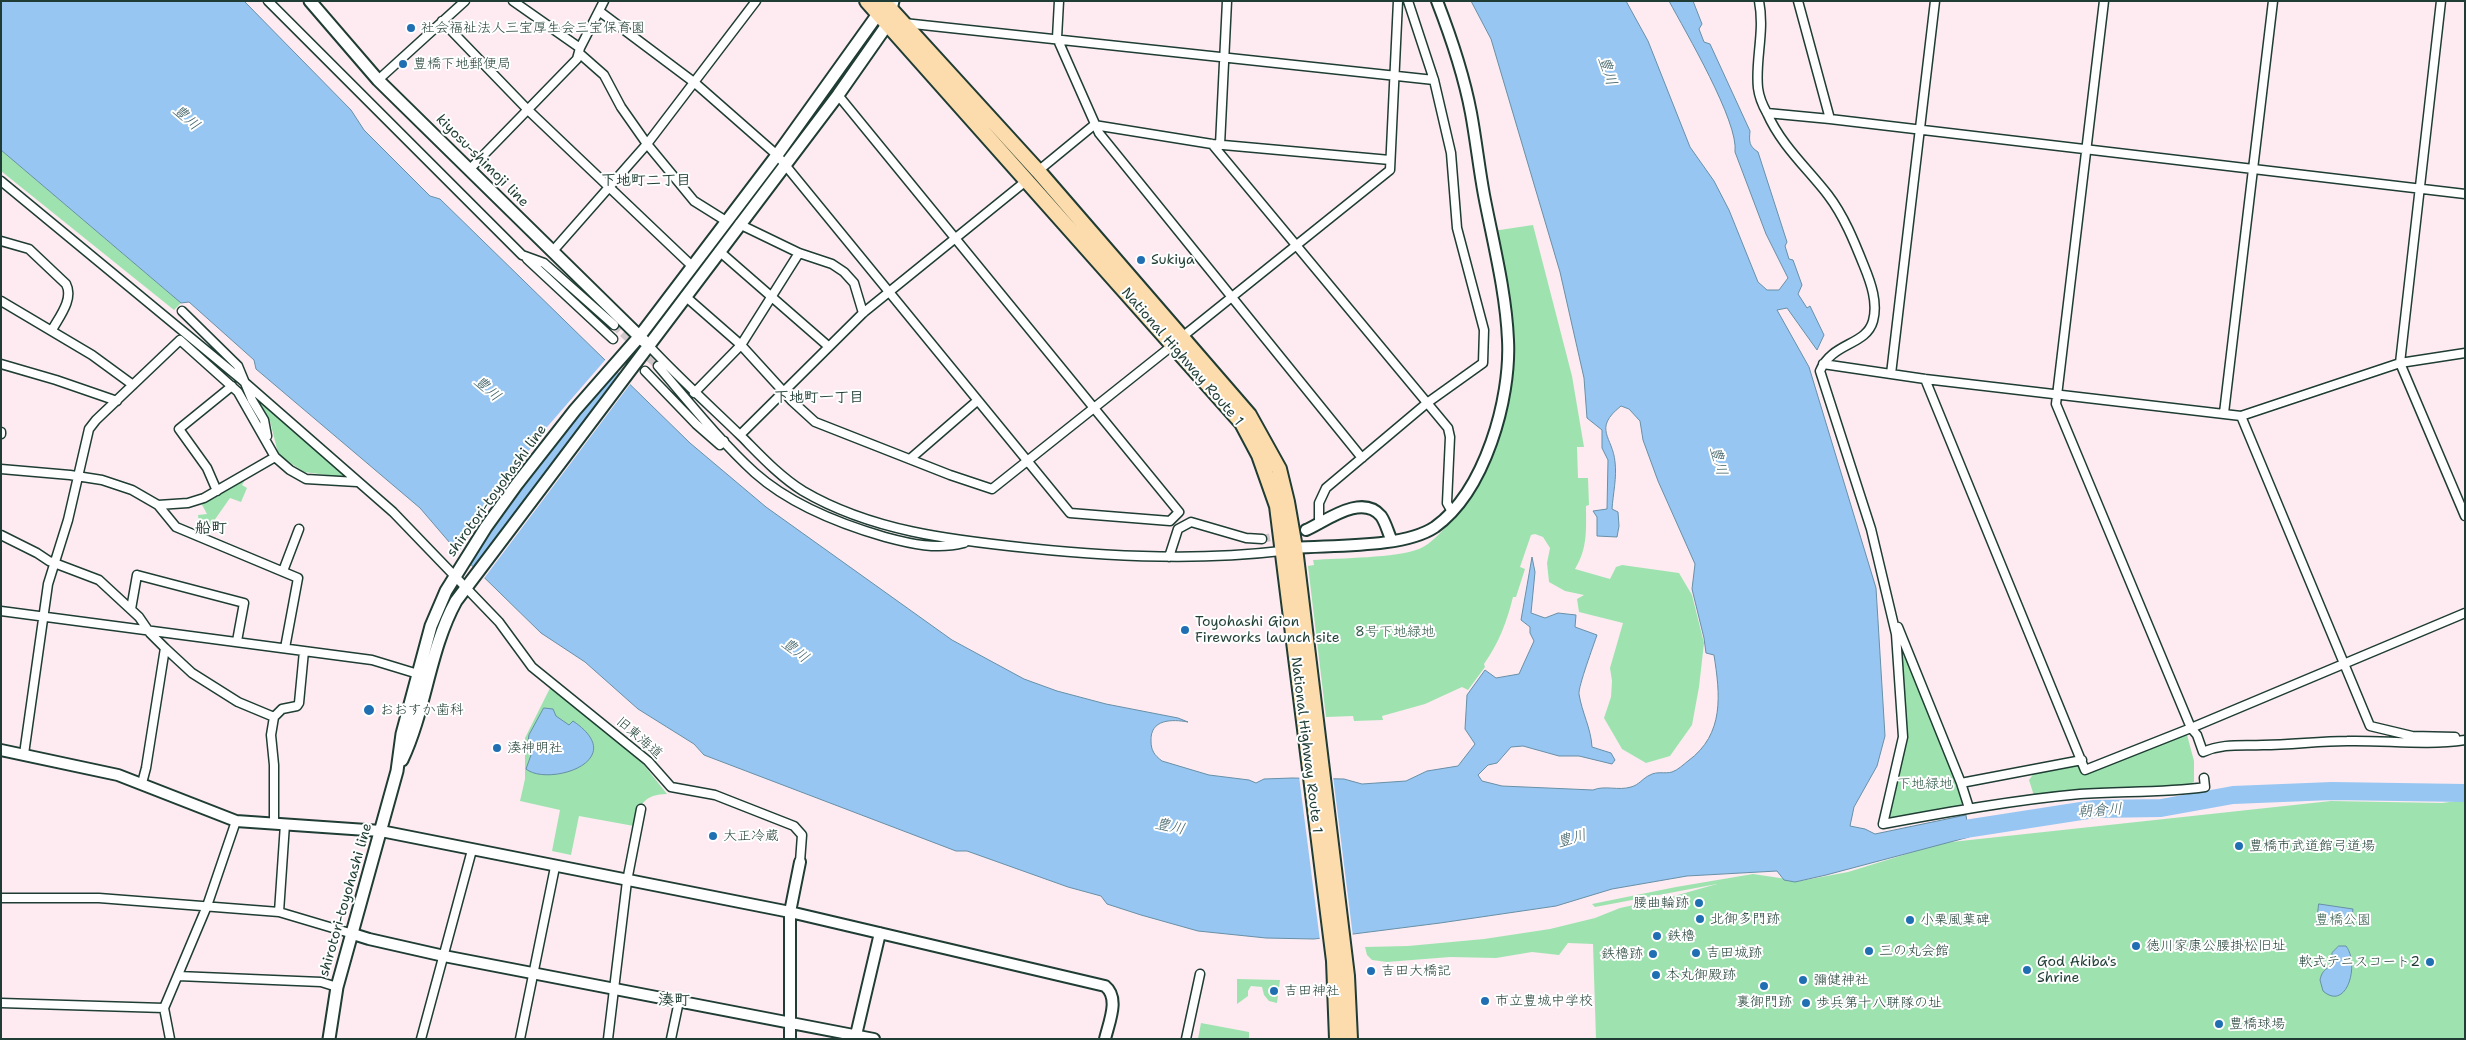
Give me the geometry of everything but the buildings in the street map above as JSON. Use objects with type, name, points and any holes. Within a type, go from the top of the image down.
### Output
[{"type":"highway","name":"National Highway Route 1","points":[[867,1],[885,6],[1038,171],[1242,423],[1259,455],[1277,506],[1288,555],[1350,1039]]},
{"type":"highway","name":"National Highway Route 1","points":[[885,6],[887,26],[1026,181],[1177,341]]},
{"type":"highway","name":"National Highway Route 1","points":[[1337,1039],[1340,961]]},
{"type":"main road","name":"kiyosu-shimoji line","points":[[310,1],[378,80],[649,346]]},
{"type":"main road","points":[[649,346],[739,224],[780,159],[885,6]]},
{"type":"main road","points":[[639,337],[726,221],[838,95],[887,26]]},
{"type":"main road","name":"shirotori-toyohashi line","points":[[329,1039],[337,987],[397,771],[402,734],[437,608],[456,575],[517,484],[575,410],[639,337]]},
{"type":"main road","name":"shirotori-toyohashi line","points":[[397,771],[413,737],[444,625],[466,587],[649,346]]},
{"type":"street","points":[[268,1],[522,254],[613,339]]},
{"type":"street","points":[[378,80],[465,1]]},
{"type":"street","points":[[513,1],[580,51],[604,75],[622,107],[647,144],[694,201],[726,221]]},
{"type":"street","points":[[469,170],[577,59],[604,1]]},
{"type":"street","points":[[552,252],[647,144],[756,1]]},
{"type":"street","points":[[1059,1],[1057,38],[1094,125],[1362,458]]},
{"type":"street","points":[[1227,1],[1216,144],[1296,246],[1448,428],[1450,437],[1447,503],[1451,510]]},
{"type":"street","points":[[685,296],[741,344],[792,401],[815,422],[992,489],[1390,170],[1398,1]]},
{"type":"street","points":[[1319,524],[1321,495],[1326,488],[1427,403],[1482,363],[1484,330],[1457,228],[1451,153],[1434,80],[1408,1]]},
{"type":"street","points":[[649,346],[694,393],[771,466],[802,490],[843,510],[905,532],[968,542],[1066,552],[1168,557],[1288,555],[1407,539],[1424,533],[1435,526],[1451,510],[1472,485],[1490,446],[1505,393],[1508,341],[1471,112],[1454,50],[1437,1]]},
{"type":"street","points":[[1760,1],[1762,28],[1758,89],[1767,113],[1781,139],[1840,213],[1872,288],[1875,308],[1872,323],[1858,340],[1834,351],[1823,364],[1820,371],[1871,529],[1896,634],[1903,737],[1883,824],[1969,808],[2082,794],[2171,792],[2206,787],[2204,778]]},
{"type":"street","points":[[1798,1],[1830,119]]},
{"type":"street","points":[[1891,374],[1935,1]]},
{"type":"street","points":[[2104,1],[2056,404],[2191,728],[2197,735],[2203,752],[2217,746],[2230,744],[2262,745],[2347,740],[2432,744],[2465,740]]},
{"type":"street","points":[[2224,413],[2273,1]]},
{"type":"street","points":[[2441,1],[2400,362],[2465,516]]},
{"type":"street","points":[[599,10],[695,83],[780,159],[1070,513],[1170,521],[1179,512],[838,95]]},
{"type":"street","points":[[442,21],[528,110],[692,266]]},
{"type":"street","points":[[902,23],[1057,38],[1434,80]]},
{"type":"street","points":[[1767,113],[2465,194]]},
{"type":"street","points":[[1038,171],[1094,125],[1216,144],[1390,160]]},
{"type":"street","name":"旧東海道","points":[[1,181],[242,380],[392,512],[456,575],[498,622],[532,667],[648,761],[670,787],[715,795],[794,826],[802,836],[800,862],[790,912],[790,1039]]},
{"type":"street","points":[[740,435],[863,313],[1026,181]]},
{"type":"street","points":[[739,224],[799,253],[832,264],[844,272],[854,283],[863,313]]},
{"type":"street","points":[[1,241],[29,249],[69,289],[69,299],[52,330]]},
{"type":"street","points":[[719,251],[828,346]]},
{"type":"street","points":[[694,393],[741,344],[799,253]]},
{"type":"street","points":[[522,254],[544,264],[614,324]]},
{"type":"street","points":[[1,301],[92,355],[133,385]]},
{"type":"street","points":[[182,311],[238,366],[242,380],[264,420],[269,443]]},
{"type":"street","points":[[24,754],[42,616],[53,563],[63,538],[90,429],[96,420],[180,340],[232,386],[269,443],[275,457],[290,470],[306,479],[357,482]]},
{"type":"street","points":[[1823,364],[1926,379],[2241,416],[2400,362],[2465,353]]},
{"type":"street","points":[[1,364],[117,401]]},
{"type":"street","points":[[658,366],[724,441],[756,474],[826,516],[856,529],[918,546],[954,546],[968,542]]},
{"type":"street","points":[[646,372],[720,446],[724,441]]},
{"type":"street","points":[[1926,379],[2085,770],[2191,728],[2344,662],[2465,613]]},
{"type":"street","points":[[217,491],[207,468],[179,429],[232,386]]},
{"type":"street","points":[[910,459],[977,401]]},
{"type":"street","points":[[2241,416],[2370,726],[2412,736],[2432,738],[2465,736]]},
{"type":"street","points":[[158,505],[188,503],[217,491],[275,457]]},
{"type":"street","points":[[1,469],[78,476],[102,480],[132,490],[158,505],[176,527],[298,578],[285,648]]},
{"type":"street","points":[[1306,530],[1349,510],[1362,506],[1370,507],[1382,518],[1392,541]]},
{"type":"street","points":[[1168,557],[1178,529],[1191,522],[1246,538],[1262,539]]},
{"type":"street","points":[[283,572],[299,529]]},
{"type":"street","points":[[1,535],[38,553],[53,563],[99,580],[131,609],[165,648],[192,673],[238,702],[274,717]]},
{"type":"street","points":[[131,609],[137,575],[244,602],[237,641]]},
{"type":"street","points":[[1,611],[372,660],[418,674]]},
{"type":"street","points":[[1891,611],[1961,783],[1969,808]]},
{"type":"street","points":[[142,783],[148,759],[165,648]]},
{"type":"street","points":[[274,823],[274,765],[271,735],[274,717],[282,709],[299,704],[304,651]]},
{"type":"street","points":[[1,750],[118,775],[236,820],[381,831],[555,867],[790,912],[1105,986],[1112,991],[1114,999],[1105,1039]]},
{"type":"street","points":[[1961,783],[2082,760]]},
{"type":"street","points":[[608,1039],[627,881],[641,809]]},
{"type":"street","points":[[170,1039],[164,1008],[207,906],[236,820]]},
{"type":"street","points":[[279,912],[285,824]]},
{"type":"street","points":[[421,1039],[472,850]]},
{"type":"street","points":[[520,1039],[555,867]]},
{"type":"street","points":[[1,898],[99,898],[279,912],[369,939],[444,956],[874,1039]]},
{"type":"street","points":[[856,1035],[880,933]]},
{"type":"street","points":[[1186,1039],[1200,974]]},
{"type":"street","points":[[178,976],[321,982],[337,987]]},
{"type":"street","points":[[671,1039],[679,1001]]},
{"type":"street","points":[[1,1003],[164,1008]]},
{"type":"green space","points":[[1,150],[181,303],[174,310],[1,171]]},
{"type":"green space","name":"8号下地緑地","points":[[1533,225],[1572,376],[1584,447],[1577,447],[1578,478],[1588,478],[1589,505],[1586,506],[1584,546],[1575,569],[1610,579],[1616,567],[1622,565],[1679,573],[1692,595],[1704,643],[1692,725],[1670,756],[1646,763],[1622,749],[1604,718],[1611,697],[1612,681],[1610,668],[1623,623],[1579,612],[1577,599],[1584,595],[1565,591],[1549,582],[1547,563],[1550,548],[1543,537],[1535,534],[1531,535],[1520,567],[1525,569],[1516,597],[1513,597],[1502,632],[1484,664],[1485,667],[1468,690],[1462,687],[1425,704],[1382,716],[1383,720],[1354,721],[1353,716],[1326,717],[1308,566],[1314,565],[1313,560],[1382,556],[1419,549],[1443,530],[1474,488],[1486,468],[1503,425],[1509,403],[1514,357],[1512,322],[1493,231]]},
{"type":"green space","points":[[258,400],[343,475],[342,477],[304,472],[278,453],[270,421]]},
{"type":"green space","points":[[242,478],[245,480],[242,485],[247,488],[241,502],[230,498],[209,528],[199,524],[198,515],[207,514],[201,503]]},
{"type":"green space","name":"下地緑地","points":[[1891,611],[1969,808],[1883,824],[1903,737]]},
{"type":"green space","points":[[551,686],[640,760],[667,794],[653,796],[644,802],[640,807],[634,826],[579,816],[571,855],[552,851],[560,810],[520,801],[525,779],[525,738]]},
{"type":"green space","points":[[2186,731],[2194,761],[2194,782],[2187,786],[2035,799],[2029,780],[2037,769],[2082,760],[2085,769]]},
{"type":"green space","name":"豊橋公園","points":[[2465,800],[2465,1039],[1596,1039],[1593,944],[1568,943],[1559,955],[1532,952],[1496,958],[1450,957],[1387,962],[1372,960],[1367,955],[1365,947],[1408,946],[1484,939],[1550,929],[1595,918],[1620,908],[1667,898],[1717,884],[1595,907],[1592,904],[1753,874],[1800,881],[1848,872],[1942,843],[2331,801],[2442,803]]},
{"type":"green space","points":[[1237,979],[1280,980],[1277,1003],[1269,1001],[1264,995],[1262,987],[1251,986],[1248,996],[1237,1004]]},
{"type":"green space","points":[[1201,1023],[1249,1032],[1249,1039],[1198,1039]]},
{"type":"water","name":"豊川","points":[[1,1],[244,1],[351,110],[364,130],[430,196],[440,199],[690,443],[766,507],[952,640],[1024,679],[1057,691],[1106,704],[1178,718],[1188,722],[1163,722],[1154,728],[1151,741],[1152,750],[1162,761],[1209,775],[1249,780],[1256,783],[1264,779],[1292,778],[1344,779],[1362,784],[1406,781],[1427,771],[1458,766],[1475,744],[1465,729],[1467,695],[1485,670],[1496,678],[1519,674],[1534,641],[1530,633],[1530,627],[1521,620],[1532,557],[1535,572],[1531,613],[1545,618],[1558,613],[1576,615],[1575,627],[1597,635],[1583,675],[1579,694],[1592,747],[1611,753],[1615,760],[1612,764],[1579,756],[1559,756],[1523,746],[1511,747],[1497,763],[1488,765],[1478,775],[1482,781],[1502,786],[1593,790],[1631,787],[1653,774],[1672,772],[1681,767],[1700,750],[1709,739],[1717,712],[1718,684],[1714,655],[1706,653],[1692,589],[1695,564],[1658,481],[1643,440],[1640,421],[1629,409],[1621,406],[1612,414],[1606,427],[1615,462],[1612,509],[1618,512],[1619,526],[1617,537],[1597,536],[1597,517],[1593,511],[1607,509],[1608,460],[1602,448],[1602,430],[1587,418],[1584,378],[1560,272],[1491,39],[1471,1],[1626,1],[1648,41],[1690,147],[1714,181],[1729,210],[1758,282],[1767,290],[1779,290],[1788,278],[1766,234],[1735,152],[1734,138],[1729,120],[1710,76],[1669,1],[1693,1],[1702,24],[1699,29],[1704,42],[1710,44],[1750,131],[1750,143],[1758,152],[1787,242],[1785,246],[1789,259],[1793,260],[1802,285],[1798,294],[1807,308],[1810,306],[1824,335],[1817,350],[1787,308],[1777,310],[1809,367],[1876,588],[1885,736],[1877,766],[1854,807],[1850,826],[1865,829],[1875,834],[1966,815],[1969,837],[1795,882],[1784,880],[1777,871],[1687,876],[1612,889],[1556,906],[1314,939],[1266,938],[1198,931],[1107,904],[1101,896],[1068,887],[967,851],[956,851],[704,755],[694,744],[638,709],[585,662],[541,633],[456,550],[420,508],[256,369],[254,360],[189,302],[181,303],[1,150]]},
{"type":"water","points":[[544,708],[553,709],[556,716],[569,725],[573,721],[589,735],[594,748],[590,759],[580,767],[551,775],[537,774],[526,769],[531,755],[528,741],[529,735]]},
{"type":"water","points":[[2319,904],[2353,909],[2351,926],[2317,922]]},
{"type":"water","points":[[2339,946],[2346,946],[2350,954],[2351,974],[2345,991],[2339,995],[2331,996],[2323,991],[2320,980],[2323,972],[2330,966],[2332,953]]},
{"type":"pier","points":[[606,359],[618,370],[557,441],[523,486],[468,566],[457,555],[476,524],[541,434]]},
{"type":"pier","points":[[620,372],[631,383],[482,581],[472,570]]},
{"type":"pier","points":[[1299,776],[1333,776],[1353,937],[1320,941]]},
{"type":"waterway","name":"朝倉川","points":[[1946,832],[2094,809],[2161,808],[2233,795],[2332,791],[2465,793]]},
{"type":"tunnel","points":[[614,325],[658,366]]},
{"type":"tunnel","points":[[1262,539],[1306,530]]},
{"type":"place","name":"社会福祉法人三宝厚生会三宝保育園","points":[[411,28]]},
{"type":"place","name":"豊橋下地郵便局","points":[[403,64]]},
{"type":"place","name":"Sukiya","points":[[1141,260]]},
{"type":"place","name":"Toyohashi Gion Fireworks launch site","points":[[1185,630]]},
{"type":"place","name":"おおすか歯科","points":[[369,710]]},
{"type":"place","name":"湊神明社","points":[[497,748]]},
{"type":"place","name":"大正冷蔵","points":[[713,836]]},
{"type":"place","name":"豊橋市武道館弓道場","points":[[2239,846]]},
{"type":"place","name":"腰曲輪跡","points":[[1699,903]]},
{"type":"place","name":"北御多門跡","points":[[1700,919]]},
{"type":"place","name":"小栗風葉碑","points":[[1910,920]]},
{"type":"place","name":"鉄櫓","points":[[1657,936]]},
{"type":"place","name":"徳川家康公腰掛松旧址","points":[[2136,946]]},
{"type":"place","name":"三の丸会館","points":[[1869,951]]},
{"type":"place","name":"吉田城跡","points":[[1696,953]]},
{"type":"place","name":"鉄櫓跡","points":[[1653,954]]},
{"type":"place","name":"軟式テニスコート2","points":[[2430,962]]},
{"type":"place","name":"God Akiba's Shrine","points":[[2027,970]]},
{"type":"place","name":"吉田大橋記","points":[[1371,971]]},
{"type":"place","name":"本丸御殿跡","points":[[1656,975]]},
{"type":"place","name":"彌健神社","points":[[1803,980]]},
{"type":"place","name":"裏御門跡","points":[[1764,986]]},
{"type":"place","name":"吉田神社","points":[[1274,991]]},
{"type":"place","name":"市立豊城中学校","points":[[1485,1001]]},
{"type":"place","name":"歩兵第十八聠隊の址","points":[[1806,1003]]},
{"type":"place","name":"豊橋球場","points":[[2219,1024]]},
{"type":"district","name":"下地町二丁目","points":[[646,181]]},
{"type":"district","name":"下地町一丁目","points":[[819,398]]},
{"type":"district","name":"船町","points":[[211,529]]},
{"type":"district","name":"湊町","points":[[674,1001]]}]
